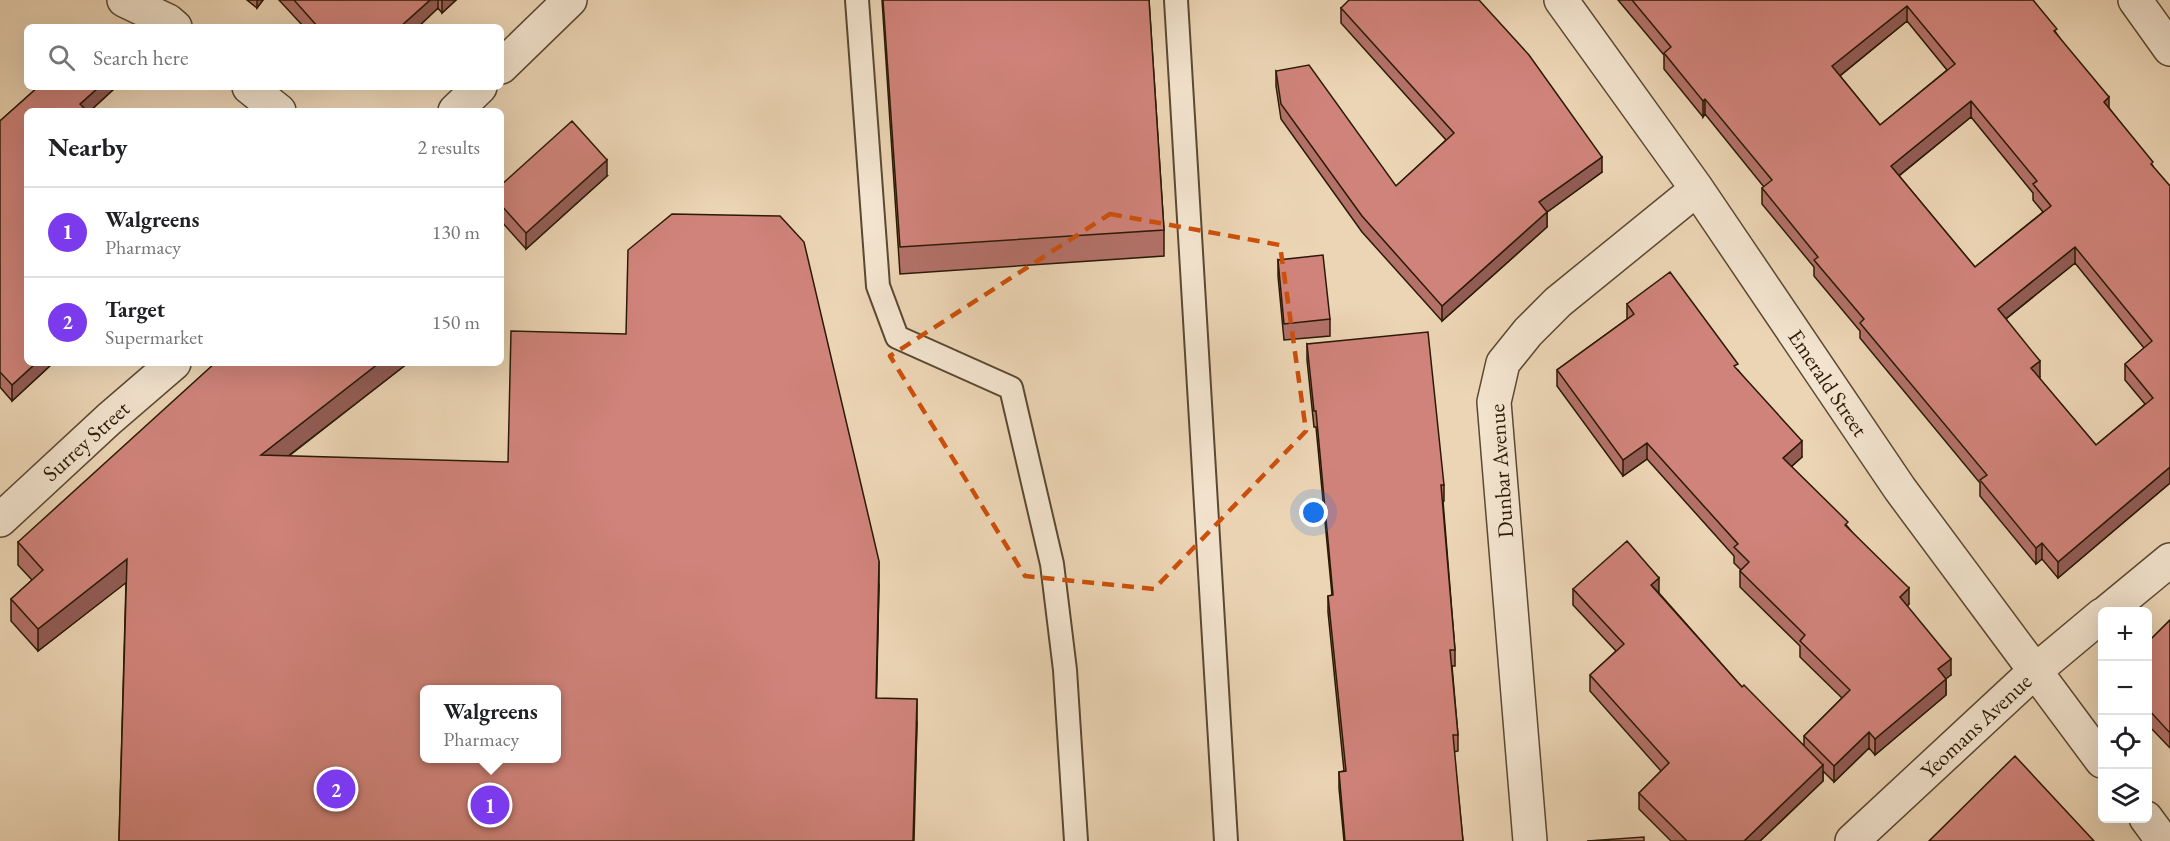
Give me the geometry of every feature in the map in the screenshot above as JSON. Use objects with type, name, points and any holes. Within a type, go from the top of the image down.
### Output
[{"type":"street","points":[[124,0],[172,24]]},
{"type":"street","points":[[504,64],[570,0]]},
{"type":"street","name":"Emerald Street","points":[[1561,0],[1697,189],[1900,489],[2098,754]]},
{"type":"street","points":[[2135,0],[2170,49]]},
{"type":"street","points":[[253,90],[275,108]]},
{"type":"street","points":[[458,108],[477,90]]},
{"type":"street","name":"Dunbar Avenue","points":[[1530,841],[1494,402],[1503,363],[1528,332],[1558,302],[1697,189]]},
{"type":"street","name":"Surrey Street","points":[[0,520],[109,419],[171,366]]},
{"type":"street","points":[[2113,607],[2170,560]]},
{"type":"street","name":"Yeomans Avenue","points":[[1852,841],[2035,671],[2098,619]]},
{"type":"street","points":[[2149,823],[2163,841]]},
{"type":"lane","points":[[857,0],[878,286],[897,337],[1011,388],[1052,564],[1065,670],[1076,841]]},
{"type":"lane","points":[[1176,0],[1226,841]]},
{"type":"highlighted area","points":[[1110,214],[1280,245],[1306,431],[1154,589],[1025,576],[890,356]]},
{"type":"building","points":[[294,0],[430,0],[403,24],[315,24]]},
{"type":"building","points":[[883,0],[1149,0],[1164,230],[900,247]]},
{"type":"building","points":[[1349,0],[1479,0],[1529,55],[1602,157],[1539,202],[1547,212],[1442,306],[1362,216],[1281,104],[1276,71],[1309,65],[1396,186],[1454,133],[1341,8]]},
{"type":"building","points":[[1632,0],[2033,0],[2057,29],[2054,31],[2109,97],[2104,102],[2170,186],[2170,467],[2058,562],[2042,543],[2036,548],[1980,480],[1987,475],[1860,323],[1864,319],[1814,260],[1818,257],[1762,188],[1772,180],[1664,53],[1671,47]],"holes":[[[1907,6],[1955,64],[1880,125],[1832,66]],[[1971,101],[2037,181],[2033,184],[2051,206],[1975,267],[1891,166]],[[2075,247],[2152,341],[2125,364],[2153,398],[2096,445],[2031,368],[2040,361],[1998,309]]]},
{"type":"building","points":[[35,90],[96,90],[80,104],[84,108],[24,108],[24,366],[33,366],[12,385],[0,372],[0,121]]},
{"type":"building","points":[[572,121],[607,160],[526,233],[504,208],[504,182]]},
{"type":"building","points":[[672,214],[780,216],[804,242],[879,561],[876,698],[917,699],[913,841],[119,841],[127,559],[38,629],[11,599],[43,570],[18,542],[212,366],[375,366],[261,455],[508,462],[511,331],[626,334],[628,250]]},
{"type":"building","points":[[1323,255],[1330,319],[1284,324],[1278,260]]},
{"type":"building","points":[[1670,272],[1738,364],[1734,366],[1802,441],[1783,458],[1848,522],[1845,525],[1909,588],[1900,597],[1951,659],[1938,669],[1946,679],[1875,739],[1869,732],[1834,766],[1804,736],[1850,690],[1800,641],[1805,635],[1740,571],[1749,562],[1734,547],[1738,544],[1647,443],[1623,460],[1557,370],[1634,314],[1627,304]]},
{"type":"building","points":[[1428,332],[1444,485],[1441,485],[1455,650],[1450,650],[1458,735],[1453,735],[1463,841],[1345,841],[1339,772],[1346,771],[1328,596],[1333,595],[1316,411],[1314,411],[1307,344]]},
{"type":"building","points":[[1627,541],[1659,578],[1651,585],[1742,687],[1744,685],[1823,765],[1744,841],[1687,841],[1639,793],[1669,763],[1590,675],[1624,644],[1573,589]]},
{"type":"building","points":[[2170,620],[2170,733],[2152,713],[2152,638]]},
{"type":"building","points":[[2015,756],[2094,841],[1929,841]]},
{"type":"building","points":[[1644,837],[1644,841],[1587,841]]},
{"type":"place","name":"Target","points":[[336,789]]},
{"type":"place","name":"Walgreens","points":[[490,805]]}]
